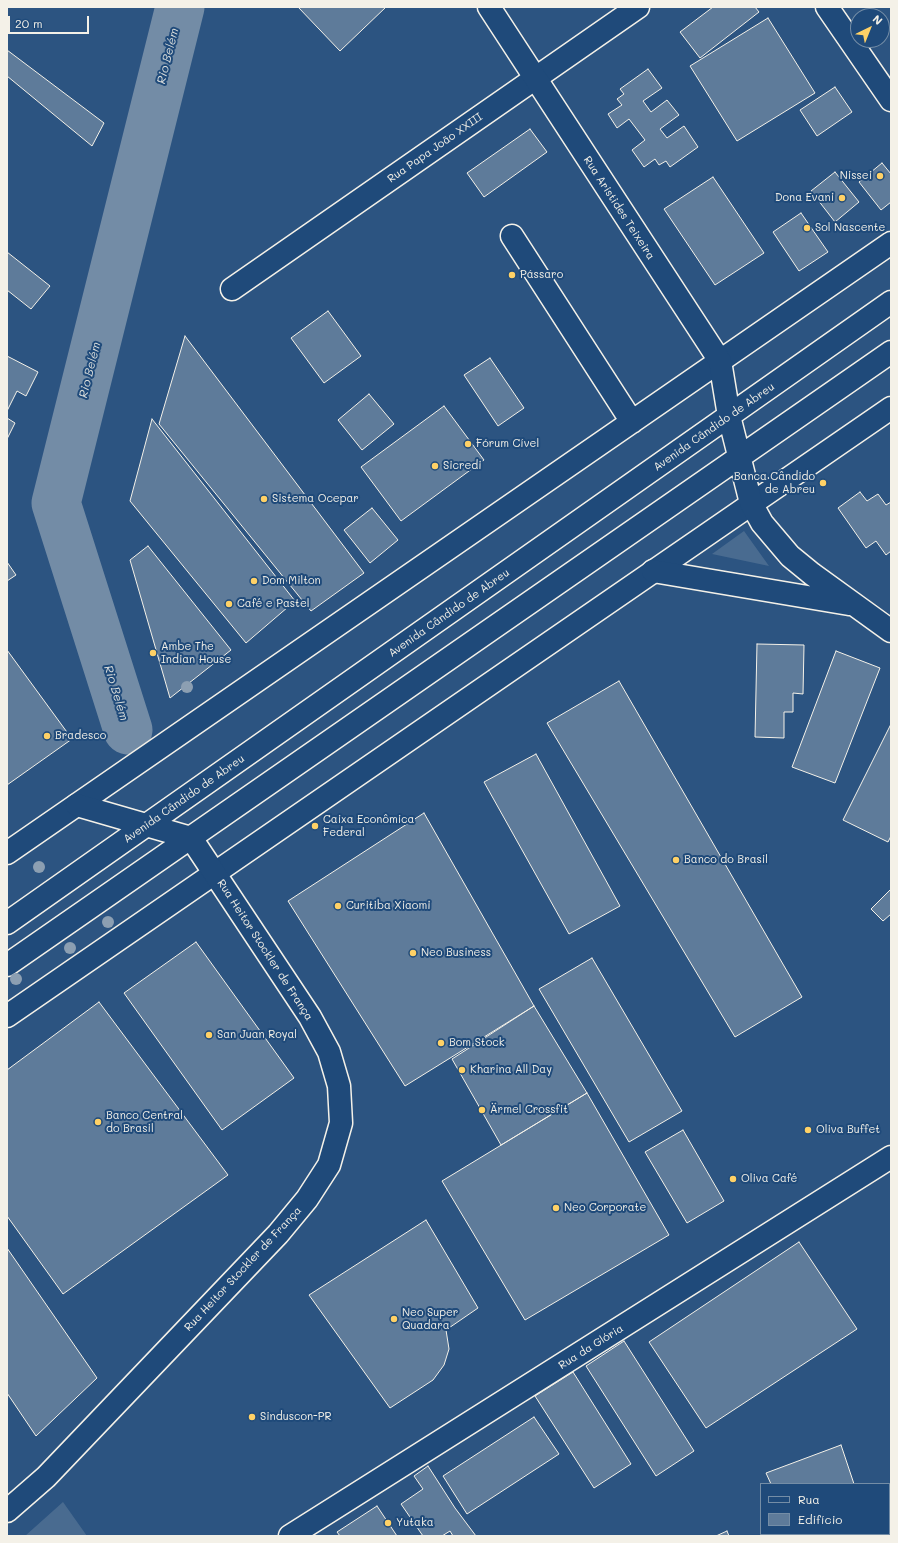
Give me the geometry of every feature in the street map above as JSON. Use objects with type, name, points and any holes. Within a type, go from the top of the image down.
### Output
[{"type":"main road","name":"Rua Aristides Teixeira","points":[[488,7],[720,361],[729,416],[751,503],[767,529],[790,556],[891,631]]},
{"type":"main road","name":"Rua Papa João XXIII","points":[[232,289],[638,7]]},
{"type":"main road","points":[[827,7],[891,100]]},
{"type":"main road","points":[[512,236],[632,422]]},
{"type":"main road","points":[[7,853],[891,243]]},
{"type":"main road","name":"Avenida Cândido de Abreu","points":[[7,923],[891,302]]},
{"type":"main road","points":[[7,966],[891,352]]},
{"type":"main road","points":[[7,1016],[891,408]]},
{"type":"main road","points":[[653,571],[853,604]]},
{"type":"main road","points":[[77,805],[191,838]]},
{"type":"main road","name":"Rua Heitor Stockler de França","points":[[7,1511],[46,1477],[278,1234],[307,1199],[329,1165],[341,1123],[339,1086],[329,1052],[310,1017],[191,838]]},
{"type":"main road","name":"Rua da Glória","points":[[290,1536],[891,1157]]},
{"type":"shaded area","points":[[744,531],[769,566],[712,554]]},
{"type":"shaded area","points":[[63,1502],[87,1536],[25,1536]]},
{"type":"building","points":[[298,7],[386,7],[340,51]]},
{"type":"building","points":[[713,7],[755,7],[759,12],[700,58],[680,32]]},
{"type":"building","points":[[768,18],[815,93],[737,141],[690,66]]},
{"type":"building","points":[[7,50],[104,123],[92,146],[7,76]]},
{"type":"building","points":[[648,69],[662,88],[643,101],[651,112],[667,100],[679,115],[660,129],[667,138],[684,126],[698,147],[670,167],[666,161],[659,165],[655,159],[644,167],[632,150],[645,140],[629,119],[617,128],[608,114],[622,105],[617,99],[624,94],[620,89]]},
{"type":"building","points":[[835,87],[852,112],[817,136],[800,110]]},
{"type":"building","points":[[530,129],[547,152],[484,197],[467,173]]},
{"type":"building","points":[[882,163],[891,174],[891,202],[881,210],[859,182]]},
{"type":"building","points":[[835,172],[859,202],[835,222],[811,191]]},
{"type":"building","points":[[713,177],[764,253],[715,285],[664,209]]},
{"type":"building","points":[[801,213],[828,252],[799,271],[773,232]]},
{"type":"building","points":[[7,252],[50,286],[31,309],[7,290]]},
{"type":"building","points":[[328,311],[361,356],[324,383],[291,338]]},
{"type":"building","name":"Sistema Ocepar","points":[[185,336],[364,573],[311,611],[159,424]]},
{"type":"building","points":[[7,356],[38,372],[26,396],[17,391],[7,411]]},
{"type":"building","points":[[490,358],[524,408],[498,426],[464,375]]},
{"type":"building","points":[[369,394],[394,424],[362,450],[338,420]]},
{"type":"building","points":[[444,406],[484,460],[401,521],[361,467]]},
{"type":"building","points":[[7,418],[15,423],[7,439]]},
{"type":"building","points":[[152,419],[295,601],[246,643],[130,501]]},
{"type":"building","points":[[860,492],[867,501],[878,494],[886,505],[891,502],[891,551],[886,555],[876,541],[866,548],[838,508]]},
{"type":"building","points":[[372,508],[398,540],[370,563],[344,530]]},
{"type":"building","points":[[148,546],[231,650],[170,698],[130,560]]},
{"type":"building","points":[[7,562],[16,575],[7,581]]},
{"type":"building","points":[[757,644],[804,645],[803,694],[793,693],[793,712],[784,712],[784,738],[755,737]]},
{"type":"building","points":[[7,650],[72,739],[7,785]]},
{"type":"building","points":[[836,651],[880,668],[835,783],[792,767]]},
{"type":"building","name":"Banco do Brasil","points":[[619,681],[802,997],[735,1037],[547,723]]},
{"type":"building","points":[[891,724],[891,836],[888,842],[843,820]]},
{"type":"building","points":[[536,754],[620,906],[569,934],[484,782]]},
{"type":"building","name":"Neo Business","points":[[424,813],[534,1006],[405,1086],[288,901]]},
{"type":"building","points":[[891,889],[891,914],[883,921],[871,909]]},
{"type":"building","name":"San Juan Royal","points":[[196,942],[294,1078],[222,1130],[124,993]]},
{"type":"building","points":[[592,958],[682,1111],[629,1142],[539,989]]},
{"type":"building","name":"Banco Central do Brasil","points":[[99,1002],[228,1175],[63,1294],[7,1216],[7,1070]]},
{"type":"building","points":[[534,1006],[587,1093],[501,1145],[452,1059]]},
{"type":"building","name":"Neo Corporate","points":[[587,1093],[669,1235],[525,1320],[442,1181]]},
{"type":"building","points":[[683,1130],[724,1201],[687,1223],[645,1152]]},
{"type":"building","name":"Neo Super Quadara","points":[[426,1220],[478,1308],[446,1330],[449,1349],[444,1365],[433,1380],[390,1408],[309,1295]]},
{"type":"building","points":[[799,1242],[857,1329],[706,1428],[649,1342]]},
{"type":"building","points":[[7,1248],[97,1378],[36,1436],[7,1393]]},
{"type":"building","points":[[624,1341],[694,1451],[656,1476],[586,1366]]},
{"type":"building","points":[[573,1372],[631,1464],[594,1488],[535,1396]]},
{"type":"building","points":[[534,1417],[559,1454],[467,1514],[443,1476]]},
{"type":"building","points":[[841,1445],[854,1483],[771,1483],[766,1473]]},
{"type":"building","points":[[428,1466],[455,1508],[476,1536],[453,1536],[450,1531],[442,1536],[423,1536],[401,1504],[423,1489],[414,1476]]},
{"type":"building","points":[[377,1506],[397,1536],[340,1536],[337,1532]]},
{"type":"building","points":[[727,1531],[729,1536],[716,1536]]},
{"type":"building","points":[[794,1535],[873,1536],[795,1536]]},
{"type":"waterway","name":"Rio Belém","points":[[128,730],[56,503],[180,7]]},
{"type":"place","name":"Nissei","points":[[880,176]]},
{"type":"place","name":"Dona Evani","points":[[842,198]]},
{"type":"place","name":"Sol Nascente","points":[[807,228]]},
{"type":"place","name":"Pássaro","points":[[512,275]]},
{"type":"place","name":"Fórum Cível","points":[[468,444]]},
{"type":"place","name":"Sicredi","points":[[435,466]]},
{"type":"place","name":"Banca Cândido de Abreu","points":[[823,483]]},
{"type":"place","name":"Sistema Ocepar","points":[[264,499]]},
{"type":"place","name":"Dom Milton","points":[[254,581]]},
{"type":"place","name":"Café e Pastel","points":[[229,604]]},
{"type":"place","name":"Ambe The Indian House","points":[[153,653]]},
{"type":"place","name":"Bradesco","points":[[47,736]]},
{"type":"place","name":"Caixa Econômica Federal","points":[[315,826]]},
{"type":"place","name":"Banco do Brasil","points":[[676,860]]},
{"type":"place","name":"Curitiba Xiaomi","points":[[338,906]]},
{"type":"place","name":"Neo Business","points":[[413,953]]},
{"type":"place","name":"San Juan Royal","points":[[209,1035]]},
{"type":"place","name":"Bom Stock","points":[[441,1043]]},
{"type":"place","name":"Kharina All Day","points":[[462,1070]]},
{"type":"place","name":"Ärmel Crossfit","points":[[482,1110]]},
{"type":"place","name":"Banco Central do Brasil","points":[[98,1122]]},
{"type":"place","name":"Oliva Buffet","points":[[808,1130]]},
{"type":"place","name":"Oliva Café","points":[[733,1179]]},
{"type":"place","name":"Neo Corporate","points":[[556,1208]]},
{"type":"place","name":"Neo Super Quadara","points":[[394,1319]]},
{"type":"place","name":"Sinduscon-PR","points":[[252,1417]]},
{"type":"place","name":"Yutaka","points":[[388,1523]]}]
